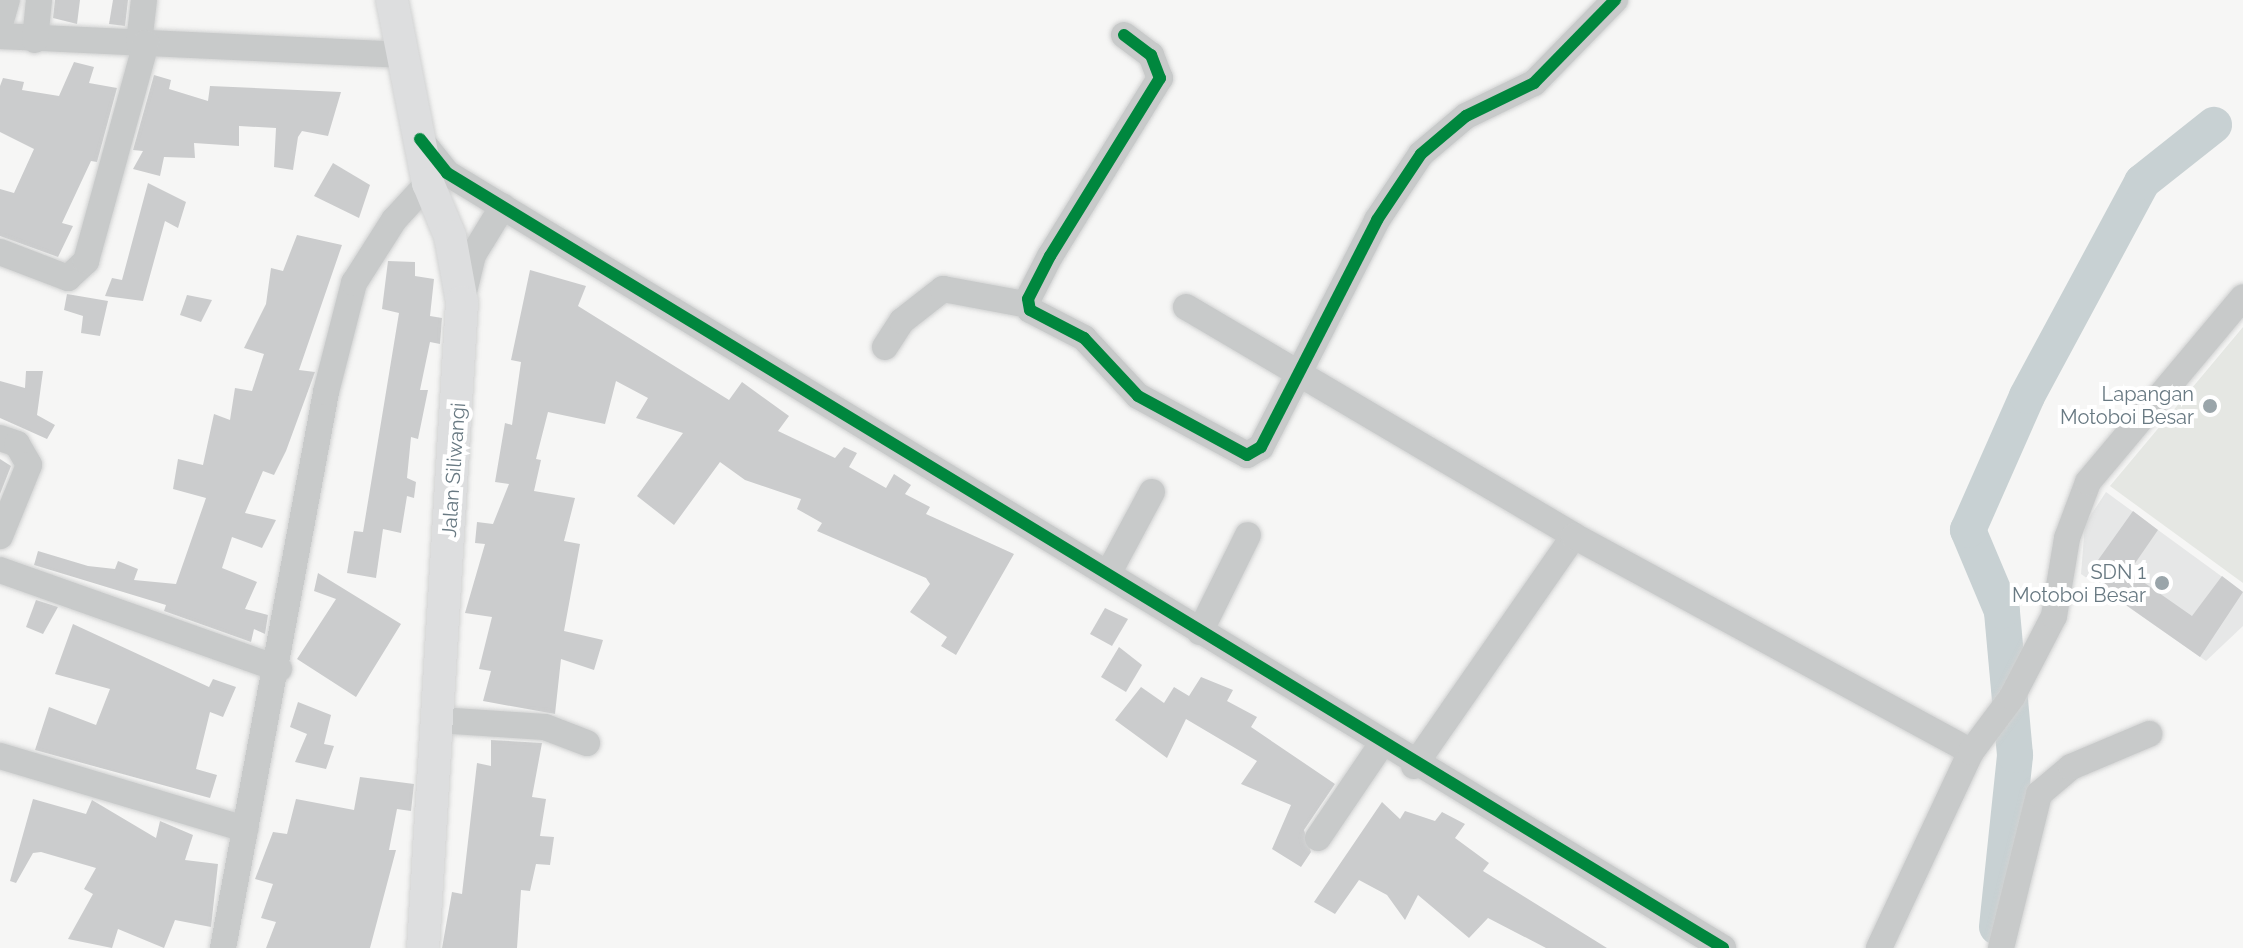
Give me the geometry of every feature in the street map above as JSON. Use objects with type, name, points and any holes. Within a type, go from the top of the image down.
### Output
[{"type":"main road","name":"Jalan Siliwangi","points":[[392,0],[428,183],[450,236],[462,302],[423,948]]},
{"type":"street","points":[[0,24],[7,0]]},
{"type":"street","points":[[35,40],[39,0]]},
{"type":"street","points":[[0,252],[68,278],[86,261],[142,43],[144,0]]},
{"type":"street","points":[[885,347],[902,321],[943,289],[1029,305],[1084,338],[1138,396],[1247,455],[1261,447],[1377,220],[1421,154],[1453,125],[1534,83],[1615,0]]},
{"type":"street","points":[[1029,305],[1050,256],[1160,78],[1151,55],[1124,35]]},
{"type":"street","points":[[0,36],[142,43],[408,75]]},
{"type":"street","points":[[420,139],[447,173],[1108,574],[1414,766],[1723,948]]},
{"type":"street","points":[[223,948],[279,669],[326,392],[354,283],[428,183]]},
{"type":"street","points":[[462,302],[473,255],[503,206]]},
{"type":"street","points":[[1879,948],[1971,752],[2005,706],[2061,597],[2067,538],[2088,482],[2243,297]]},
{"type":"street","points":[[1186,307],[1302,372],[1574,536],[1971,752]]},
{"type":"street","points":[[0,438],[17,444],[29,465],[0,536]]},
{"type":"street","points":[[1108,574],[1152,492]]},
{"type":"street","points":[[1200,632],[1248,535]]},
{"type":"street","points":[[1414,766],[1574,536]]},
{"type":"street","points":[[11,575],[279,669]]},
{"type":"street","points":[[438,720],[545,727],[587,743]]},
{"type":"street","points":[[2001,948],[2039,794],[2071,767],[2149,734]]},
{"type":"street","points":[[1318,838],[1381,745]]},
{"type":"street","points":[[7,759],[245,829]]},
{"type":"shaded area","name":"Lapangan Motoboi Besar","points":[[2243,327],[2243,583],[2110,486]]},
{"type":"shaded area","name":"SDN 1 Motoboi Besar","points":[[2106,492],[2243,592],[2243,626],[2206,661],[2081,574],[2085,524]]},
{"type":"building","points":[[55,0],[80,0],[77,24],[53,18]]},
{"type":"building","points":[[113,0],[128,0],[125,26],[109,24]]},
{"type":"building","points":[[74,62],[94,67],[89,83],[117,88],[97,162],[91,161],[62,223],[73,226],[58,257],[0,236],[0,189],[14,193],[34,149],[0,132],[0,86],[3,78],[24,82],[22,90],[59,96]]},
{"type":"building","points":[[154,75],[171,80],[169,89],[208,101],[210,86],[341,92],[328,136],[302,131],[298,137],[293,170],[274,167],[276,128],[239,126],[239,146],[194,143],[195,158],[164,157],[160,176],[133,169],[143,151],[133,150]]},
{"type":"building","points":[[333,163],[370,185],[359,218],[314,196]]},
{"type":"building","points":[[148,183],[186,202],[178,228],[165,221],[143,301],[105,296],[112,278],[122,280]]},
{"type":"building","points":[[297,235],[342,245],[299,370],[315,372],[286,451],[274,475],[263,471],[245,513],[276,520],[262,548],[232,537],[222,568],[257,582],[245,609],[268,615],[265,634],[254,629],[251,642],[164,611],[166,605],[34,565],[38,551],[88,566],[115,569],[118,561],[138,569],[134,580],[176,584],[206,498],[173,489],[178,459],[203,465],[214,414],[230,420],[235,388],[252,391],[264,354],[244,348],[266,304],[271,268],[283,271]]},
{"type":"building","points":[[388,261],[415,262],[415,276],[434,279],[430,316],[442,318],[440,344],[430,342],[420,390],[428,390],[418,439],[411,437],[407,478],[416,482],[414,498],[407,496],[401,533],[383,529],[376,578],[347,573],[354,531],[363,532],[399,313],[382,309]]},
{"type":"building","points":[[530,270],[586,286],[578,306],[729,400],[742,382],[789,416],[778,431],[835,458],[844,447],[857,453],[849,467],[886,488],[894,474],[911,485],[905,494],[930,507],[926,514],[1014,554],[956,655],[941,646],[947,637],[910,612],[930,584],[926,578],[817,531],[822,523],[797,509],[801,499],[745,480],[720,462],[674,525],[637,496],[683,433],[636,418],[648,398],[616,381],[605,424],[548,412],[536,459],[541,460],[534,491],[575,498],[564,541],[580,544],[564,631],[603,640],[594,670],[561,659],[555,714],[483,701],[491,671],[479,669],[492,617],[465,613],[485,544],[475,543],[477,522],[493,524],[509,484],[495,482],[505,423],[512,425],[521,362],[511,360]]},
{"type":"building","points":[[67,294],[108,301],[100,336],[81,333],[83,316],[64,310]]},
{"type":"building","points":[[187,295],[212,300],[201,322],[180,315]]},
{"type":"building","points":[[26,371],[43,371],[37,415],[55,425],[47,439],[0,418],[0,381],[25,388]]},
{"type":"building","points":[[0,459],[11,466],[0,494]]},
{"type":"building","name":"SDN 1 Motoboi Besar","points":[[2133,511],[2158,530],[2129,572],[2192,616],[2222,576],[2243,592],[2200,657],[2086,577]]},
{"type":"building","points":[[318,573],[401,624],[356,697],[297,659],[336,599],[314,591]]},
{"type":"building","points":[[36,600],[58,607],[43,634],[26,627]]},
{"type":"building","points":[[1105,608],[1128,619],[1112,646],[1090,634]]},
{"type":"building","points":[[73,624],[209,687],[213,679],[236,687],[223,717],[210,712],[196,769],[217,775],[210,798],[35,750],[49,707],[96,725],[110,689],[55,674]]},
{"type":"building","points":[[1119,647],[1142,665],[1126,692],[1101,677]]},
{"type":"building","points":[[1201,677],[1233,690],[1227,701],[1257,717],[1251,727],[1335,784],[1304,830],[1311,852],[1301,867],[1272,849],[1291,805],[1241,784],[1257,761],[1186,719],[1167,758],[1115,720],[1141,687],[1164,703],[1174,687],[1189,696]]},
{"type":"building","points":[[298,702],[331,715],[324,744],[334,746],[326,769],[295,762],[307,734],[290,727]]},
{"type":"building","points":[[491,740],[542,743],[532,797],[546,799],[540,836],[554,837],[550,865],[536,864],[530,891],[521,890],[517,948],[442,948],[452,892],[462,894],[477,763],[491,766]]},
{"type":"building","points":[[360,777],[414,784],[411,811],[397,809],[389,850],[396,850],[370,948],[266,948],[276,922],[261,918],[273,884],[255,879],[273,832],[287,834],[296,799],[354,810]]},
{"type":"building","points":[[33,799],[86,814],[92,800],[156,838],[160,821],[193,835],[185,860],[218,864],[211,927],[175,920],[164,948],[118,929],[112,948],[68,939],[93,894],[84,889],[96,868],[41,852],[33,853],[16,883],[10,881]]},
{"type":"building","points":[[1382,802],[1400,819],[1405,811],[1435,821],[1442,812],[1465,824],[1455,838],[1489,863],[1483,871],[1607,948],[1546,948],[1488,918],[1469,938],[1418,895],[1405,920],[1387,895],[1359,880],[1335,914],[1314,902]]},
{"type":"waterway","points":[[1997,927],[2015,755],[2002,611],[1968,530],[2027,396],[2142,182],[2214,125]]},
{"type":"cycle path","points":[[1124,35],[1151,55],[1160,78],[1050,256],[1028,299],[1030,310],[1084,338],[1138,396],[1247,455],[1261,447],[1377,220],[1421,154],[1466,116],[1534,83],[1615,0]]},
{"type":"cycle path","points":[[420,139],[447,173],[1723,948]]},
{"type":"place","name":"Lapangan Motoboi Besar","points":[[2210,406]]},
{"type":"place","name":"SDN 1 Motoboi Besar","points":[[2162,583]]}]
